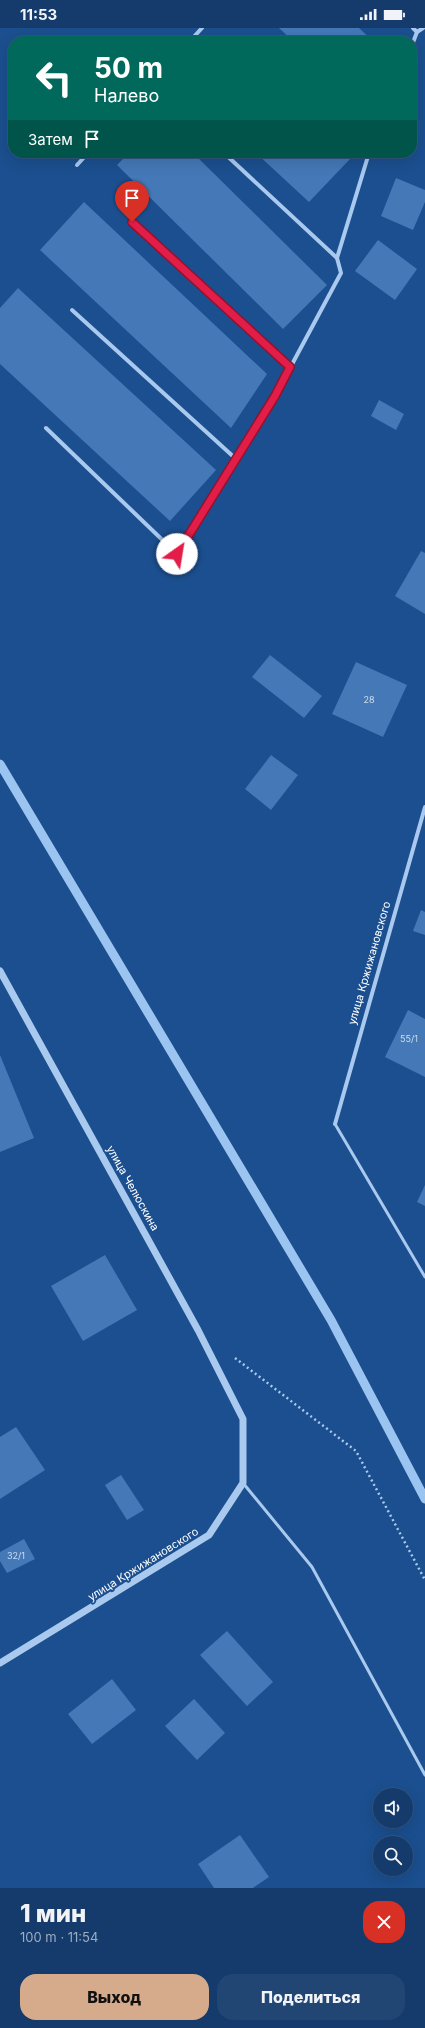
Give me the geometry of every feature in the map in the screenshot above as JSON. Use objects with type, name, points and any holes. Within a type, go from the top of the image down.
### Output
[{"type":"street","points":[[195,36],[202,28]]},
{"type":"street","points":[[413,28],[417,32]]},
{"type":"street","points":[[415,36],[417,32],[423,28]]},
{"type":"street","points":[[77,165],[83,158]]},
{"type":"street","points":[[229,158],[337,258]]},
{"type":"street","points":[[46,428],[177,554],[275,396],[341,273],[337,258],[367,158]]},
{"type":"street","points":[[132,222],[290,367]]},
{"type":"street","points":[[72,310],[236,459]]},
{"type":"street","name":"улица Кржижановского","points":[[335,1124],[425,807]]},
{"type":"street","name":"улица Челюскина","points":[[0,971],[198,1330],[243,1419],[243,1483]]},
{"type":"street","name":"улица Кржижановского","points":[[0,1663],[209,1536],[243,1483]]},
{"type":"lane","points":[[335,1124],[425,1277]]},
{"type":"lane","points":[[243,1483],[312,1567],[425,1775]]},
{"type":"path","points":[[230,1354],[356,1451],[425,1580]]},
{"type":"building","points":[[279,28],[359,28],[368,36],[288,36]]},
{"type":"building","points":[[124,158],[198,158],[327,285],[283,329],[117,165]]},
{"type":"building","points":[[261,158],[349,158],[350,159],[309,202]]},
{"type":"building","points":[[396,178],[425,190],[425,202],[413,230],[381,216]]},
{"type":"building","points":[[84,202],[267,374],[231,428],[40,250]]},
{"type":"building","points":[[378,240],[417,269],[395,300],[355,271]]},
{"type":"building","points":[[18,288],[216,470],[170,521],[0,364],[0,308]]},
{"type":"building","points":[[379,400],[404,414],[396,430],[371,416]]},
{"type":"building","points":[[421,551],[425,553],[425,614],[395,596]]},
{"type":"building","points":[[270,655],[322,696],[304,718],[252,677]]},
{"type":"building","points":[[356,662],[407,685],[383,737],[332,714]]},
{"type":"building","points":[[271,755],[298,775],[271,810],[245,789]]},
{"type":"building","points":[[421,910],[425,912],[425,935],[413,931]]},
{"type":"building","points":[[408,1010],[425,1019],[425,1077],[385,1057]]},
{"type":"building","points":[[0,1055],[34,1138],[0,1152]]},
{"type":"building","points":[[425,1185],[425,1206],[417,1202]]},
{"type":"building","points":[[105,1255],[137,1310],[83,1341],[51,1286]]},
{"type":"building","points":[[16,1427],[45,1470],[0,1499],[0,1437]]},
{"type":"building","points":[[121,1475],[144,1510],[127,1520],[105,1485]]},
{"type":"building","points":[[24,1539],[35,1559],[7,1573],[0,1561],[0,1552]]},
{"type":"building","points":[[227,1631],[273,1682],[247,1706],[200,1655]]},
{"type":"building","points":[[112,1679],[136,1710],[92,1744],[68,1714]]},
{"type":"building","points":[[194,1699],[225,1733],[197,1760],[165,1726]]},
{"type":"building","points":[[240,1835],[269,1877],[253,1888],[214,1888],[198,1864]]},
{"type":"waterway","points":[[0,764],[331,1320],[425,1499]]},
{"type":"route","points":[[132,222],[290,367],[275,396],[177,554]]}]
